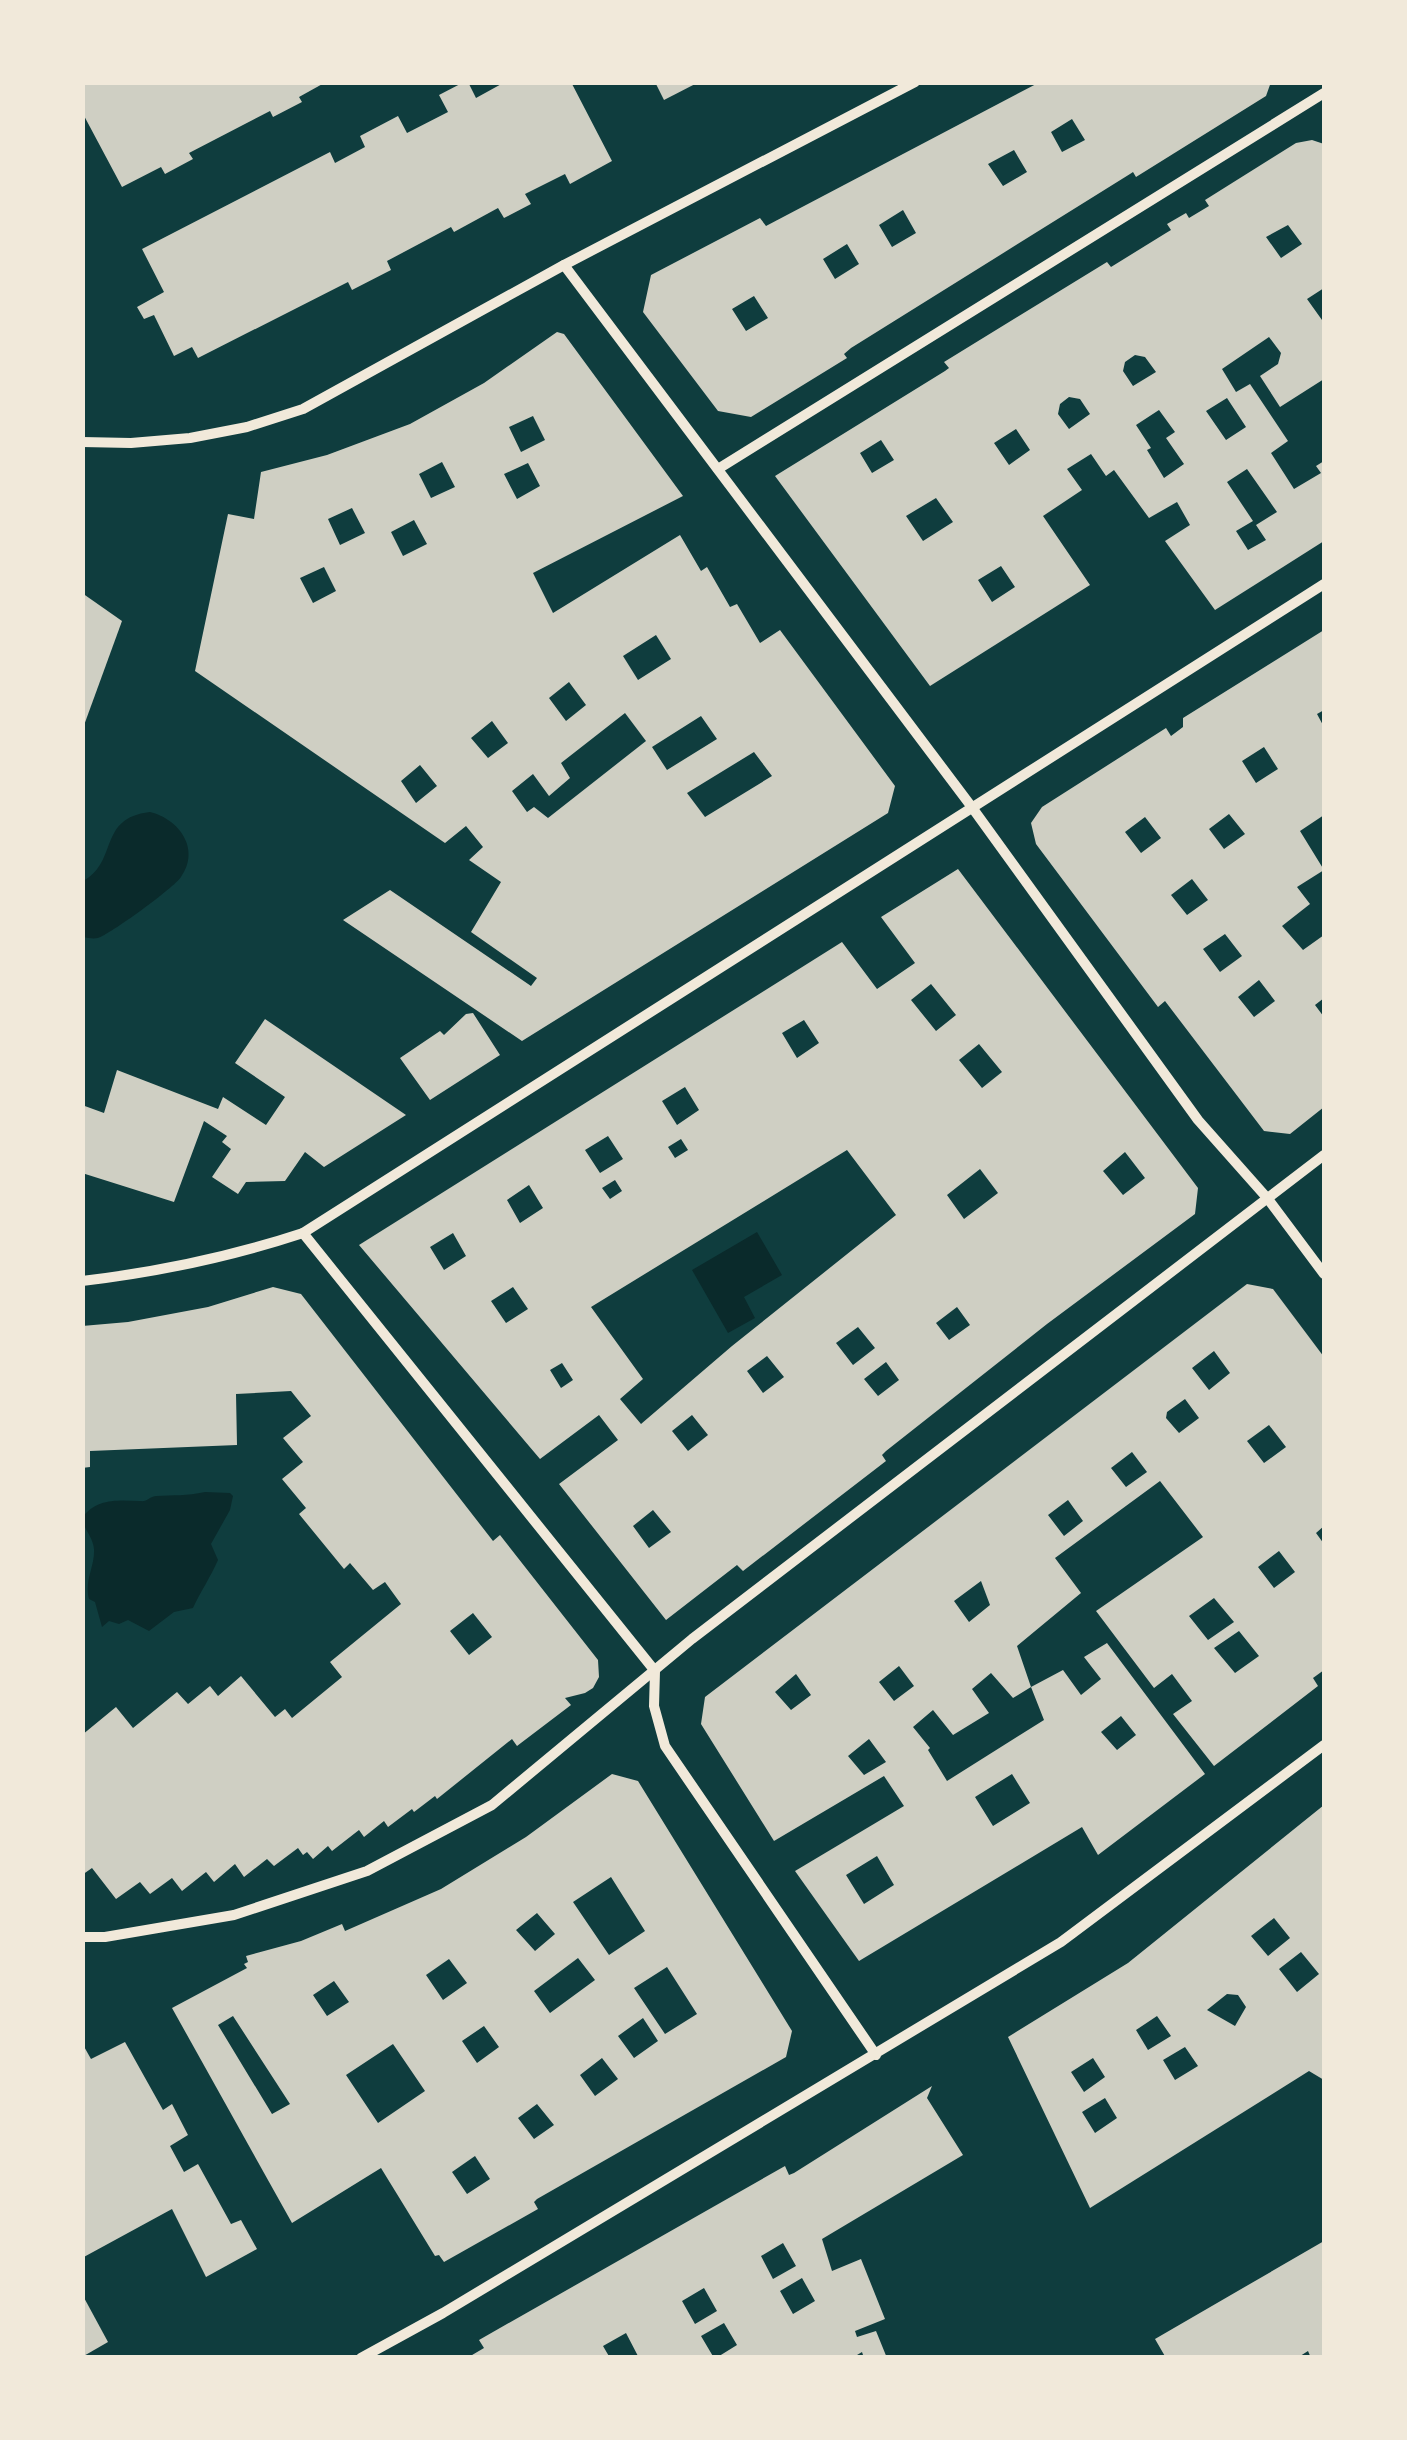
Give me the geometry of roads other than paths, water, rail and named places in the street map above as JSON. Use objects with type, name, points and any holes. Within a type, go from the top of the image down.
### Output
[{"type":"street","points":[[82,442],[190,438],[247,427],[304,409],[564,265],[914,82]]},
{"type":"street","points":[[718,468],[1324,93]]},
{"type":"street","points":[[564,265],[972,806],[1198,1120],[1268,1199],[1324,1274]]},
{"type":"street","points":[[82,1280],[176,1268],[246,1252],[303,1233],[1324,584]]},
{"type":"street","points":[[82,1938],[105,1938],[234,1915],[367,1870],[492,1804],[692,1639],[1324,1156]]},
{"type":"street","points":[[303,1233],[655,1671],[654,1706],[665,1746],[876,2055]]},
{"type":"street","points":[[361,2358],[460,2304],[1060,1942],[1324,1744]]},
{"type":"water","points":[[150,812],[178,828],[188,846],[187,866],[176,882],[128,920],[104,935],[83,937],[83,881],[101,863],[122,823]]},
{"type":"water","points":[[757,1232],[782,1275],[744,1297],[755,1318],[728,1333],[692,1270]]},
{"type":"water","points":[[205,1492],[233,1496],[230,1510],[211,1544],[218,1560],[193,1608],[174,1612],[149,1631],[128,1620],[119,1624],[109,1621],[102,1627],[95,1602],[89,1599],[94,1549],[82,1518],[94,1507],[108,1502]]}]
